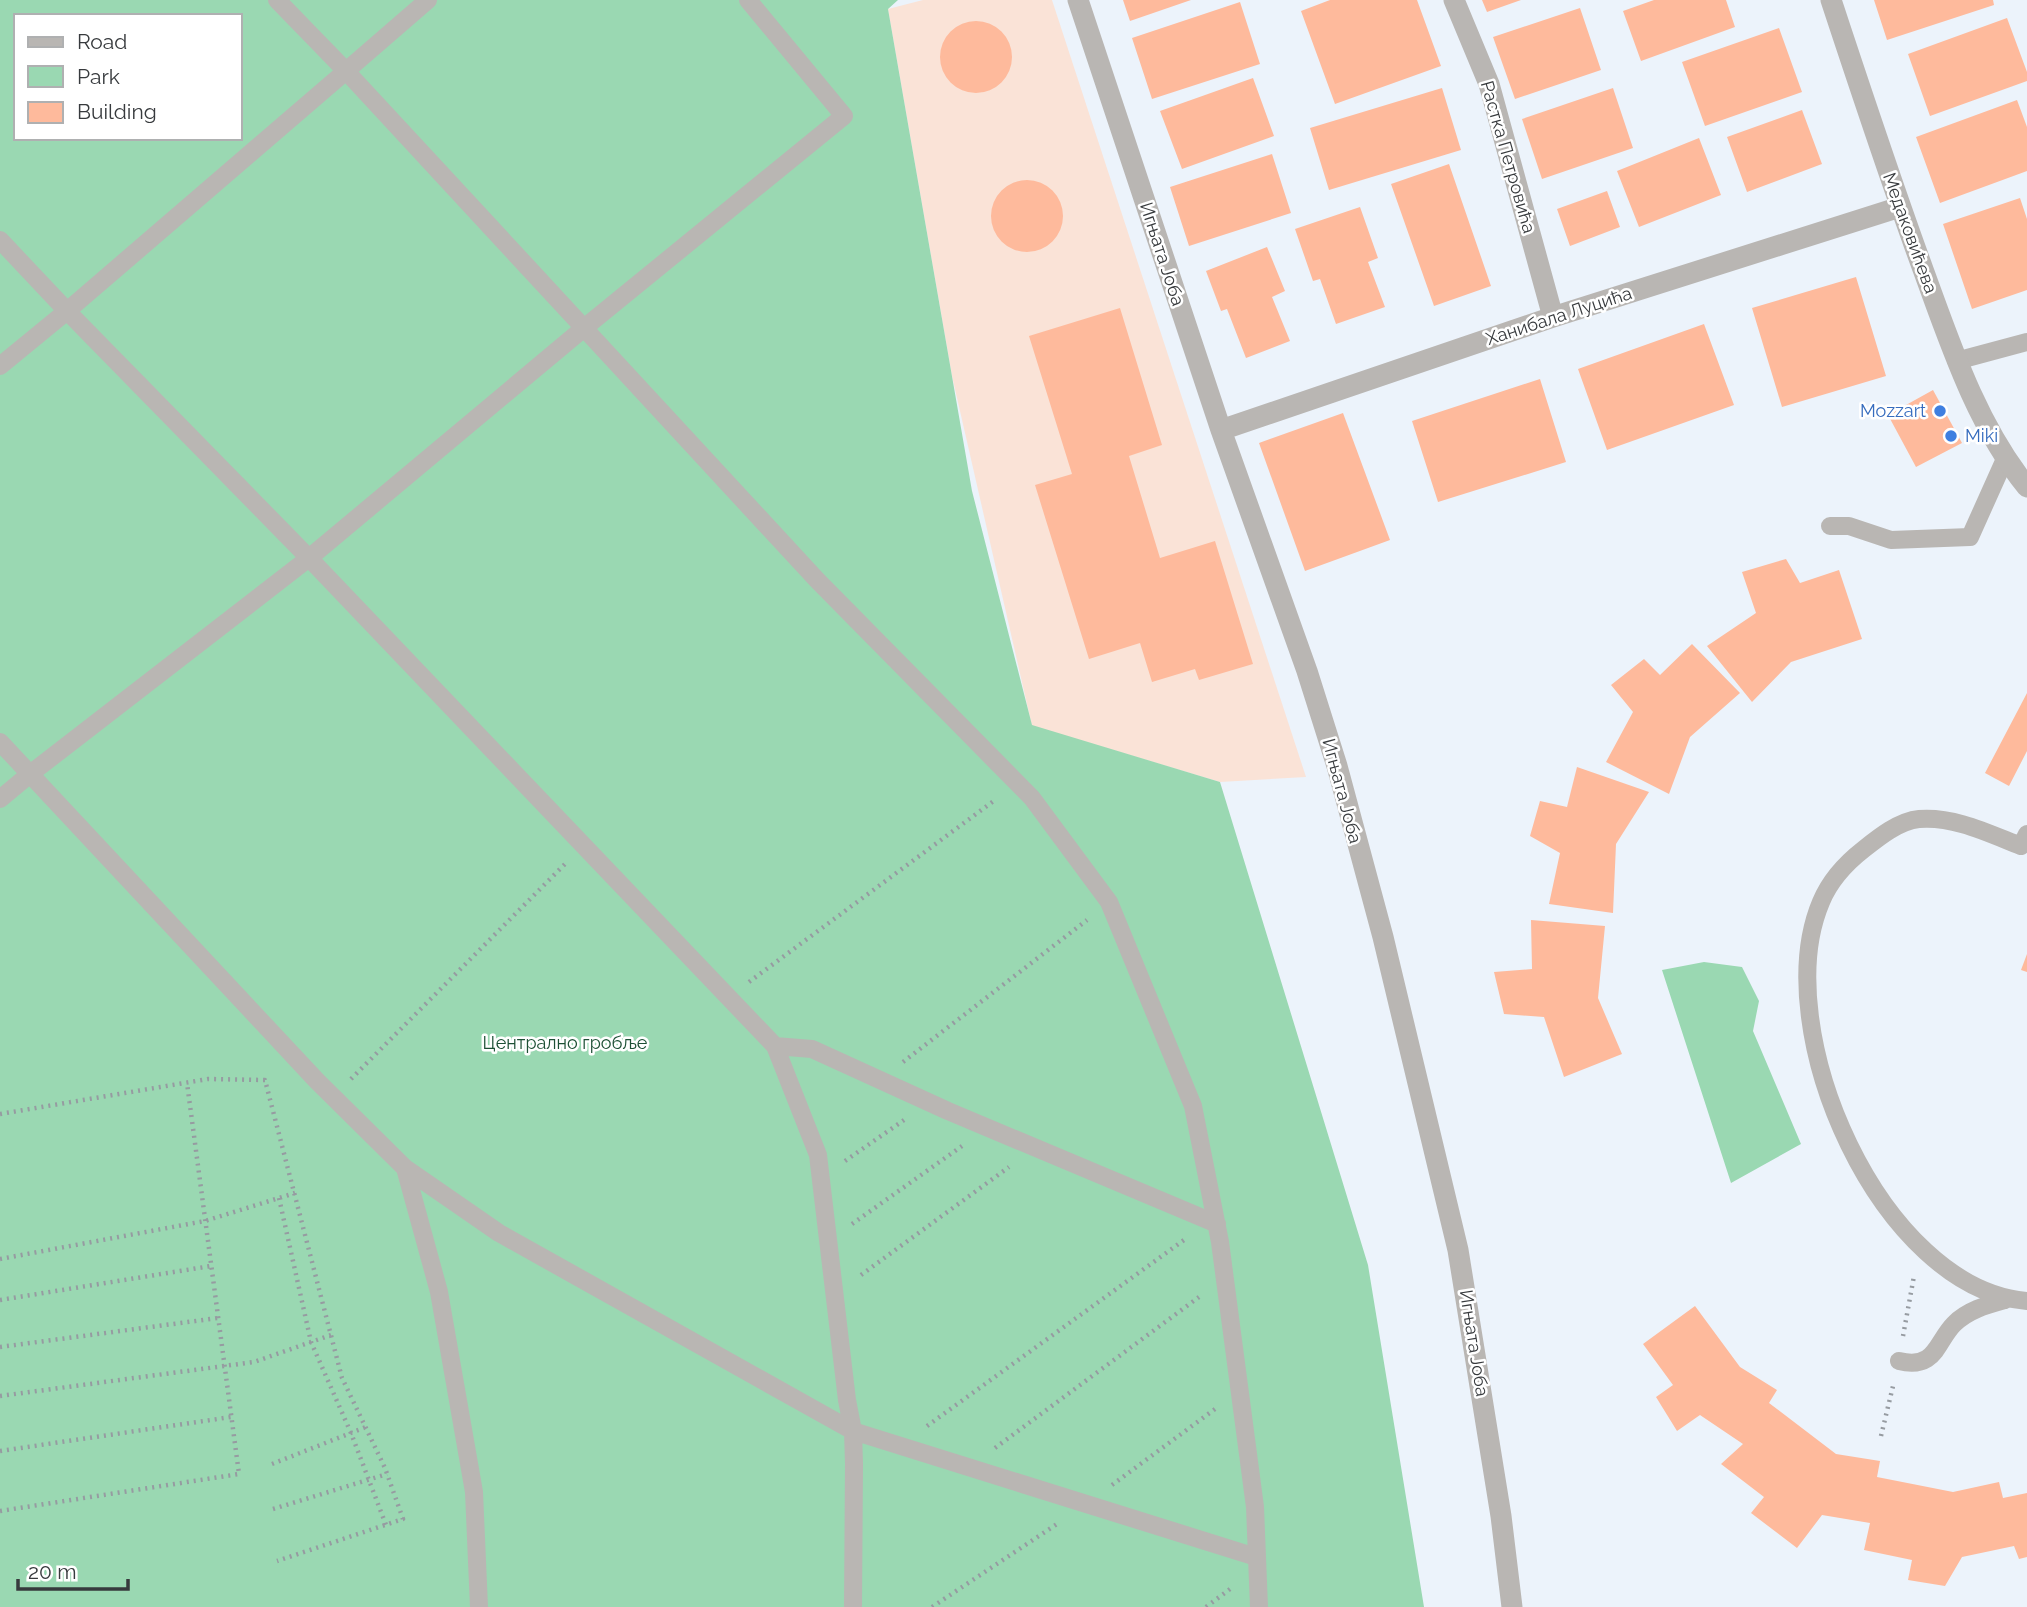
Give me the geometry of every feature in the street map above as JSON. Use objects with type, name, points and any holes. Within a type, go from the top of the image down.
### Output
[{"type":"street","name":"Игњата Јоба","points":[[1078,0],[1221,430],[1307,671],[1337,766],[1422,1091],[1469,1315],[1502,1516],[1512,1607]]},
{"type":"street","name":"Растка Петровића","points":[[1454,0],[1489,84],[1553,317]]},
{"type":"street","name":"Медаковићева","points":[[1831,0],[1900,206],[1956,361],[2005,459],[2027,487]]},
{"type":"street","name":"Ханибала Луцића","points":[[1221,430],[1553,317],[1900,206]]},
{"type":"lane","points":[[277,0],[346,71],[817,580],[1032,798],[1109,902],[1193,1106],[1225,1278],[1255,1507],[1259,1607]]},
{"type":"lane","points":[[0,366],[428,0]]},
{"type":"lane","points":[[0,799],[309,558],[584,328],[844,116],[748,0]]},
{"type":"lane","points":[[0,240],[309,558],[775,1046],[818,1155],[846,1400],[853,1431],[853,1607]]},
{"type":"lane","points":[[1956,361],[2027,342]]},
{"type":"lane","points":[[1830,526],[1849,526],[1891,540],[1970,537],[2005,459]]},
{"type":"lane","points":[[0,742],[333,1097],[405,1168],[499,1234],[853,1431],[1256,1558]]},
{"type":"lane","points":[[2027,834],[2021,846],[1962,824],[1918,819],[1883,833],[1852,859],[1833,880],[1821,901],[1812,930],[1809,994],[1812,1034],[1828,1097],[1855,1158],[1895,1219],[1920,1247],[1977,1290],[2005,1300],[2027,1301]]},
{"type":"lane","points":[[775,1046],[812,1049],[988,1128],[1213,1222]]},
{"type":"lane","points":[[405,1168],[439,1292],[474,1492],[478,1607]]},
{"type":"lane","points":[[1899,1361],[1924,1359],[1939,1349],[1948,1332],[1960,1319],[1982,1306],[2005,1300]]},
{"type":"path","points":[[728,997],[1017,783]]},
{"type":"path","points":[[333,1097],[584,845]]},
{"type":"path","points":[[880,1080],[1109,902]]},
{"type":"path","points":[[0,1114],[208,1079],[265,1080],[342,1378],[387,1474],[403,1519],[277,1561]]},
{"type":"path","points":[[0,1511],[239,1474],[187,1083]]},
{"type":"path","points":[[821,1178],[930,1102]]},
{"type":"path","points":[[829,1240],[988,1128]]},
{"type":"path","points":[[834,1294],[1036,1148]]},
{"type":"path","points":[[0,1259],[205,1221],[295,1194]]},
{"type":"path","points":[[279,1198],[310,1342],[351,1433],[386,1525]]},
{"type":"path","points":[[901,1445],[1213,1222]]},
{"type":"path","points":[[1881,1436],[1899,1361],[1920,1247]]},
{"type":"path","points":[[0,1300],[211,1266]]},
{"type":"path","points":[[969,1467],[1225,1278]]},
{"type":"path","points":[[0,1347],[218,1318]]},
{"type":"path","points":[[0,1396],[254,1362],[331,1335]]},
{"type":"path","points":[[932,1607],[1087,1504],[1239,1390]]},
{"type":"path","points":[[0,1451],[231,1417]]},
{"type":"path","points":[[272,1464],[366,1427]]},
{"type":"path","points":[[273,1508],[387,1474]]},
{"type":"shaded area","points":[[923,0],[1052,0],[1306,777],[1220,782],[1032,726],[952,376],[888,9]]},
{"type":"green space","name":"Централно гробље","points":[[0,0],[898,0],[888,9],[972,491],[1032,725],[1220,782],[1368,1265],[1424,1607],[0,1607]]},
{"type":"green space","points":[[1704,962],[1742,967],[1759,1001],[1753,1031],[1801,1144],[1731,1183],[1662,970]]},
{"type":"building","points":[[1123,0],[1191,0],[1130,21]]},
{"type":"building","points":[[1330,0],[1417,0],[1441,66],[1335,104],[1301,11]]},
{"type":"building","points":[[1482,0],[1521,0],[1487,12]]},
{"type":"building","points":[[1654,0],[1726,0],[1735,27],[1641,61],[1623,11]]},
{"type":"building","points":[[1874,0],[1993,0],[1994,5],[1887,40]]},
{"type":"building","points":[[1240,2],[1260,64],[1152,99],[1132,38]]},
{"type":"building","points":[[1580,8],[1601,70],[1515,99],[1493,37]]},
{"type":"building","points":[[2007,18],[2027,72],[2027,81],[1930,116],[1908,54]]},
{"type":"building","points":[[969,21],[983,21],[1002,31],[1012,50],[1012,64],[1002,83],[983,93],[969,93],[950,83],[940,64],[940,50],[950,31]]},
{"type":"building","points":[[1779,28],[1802,92],[1705,126],[1682,62]]},
{"type":"building","points":[[1253,78],[1274,136],[1182,169],[1160,111]]},
{"type":"building","points":[[1442,88],[1461,150],[1329,190],[1310,128]]},
{"type":"building","points":[[1613,88],[1633,148],[1542,179],[1522,119]]},
{"type":"building","points":[[2017,100],[2027,127],[2027,171],[1940,203],[1916,137]]},
{"type":"building","points":[[1802,110],[1822,164],[1747,192],[1727,137]]},
{"type":"building","points":[[1699,138],[1721,195],[1639,227],[1617,171]]},
{"type":"building","points":[[1272,154],[1291,213],[1189,246],[1170,187]]},
{"type":"building","points":[[1449,164],[1491,286],[1434,306],[1391,184]]},
{"type":"building","points":[[1034,180],[1053,190],[1061,202],[1061,230],[1053,242],[1041,250],[1020,252],[1001,242],[993,230],[991,209],[1001,190],[1013,182]]},
{"type":"building","points":[[1607,191],[1620,227],[1570,246],[1557,209]]},
{"type":"building","points":[[2020,198],[2027,219],[2027,290],[1972,309],[1943,224]]},
{"type":"building","points":[[1360,207],[1378,258],[1368,262],[1385,307],[1336,324],[1320,279],[1313,281],[1295,229]]},
{"type":"building","points":[[1267,247],[1285,291],[1272,297],[1290,341],[1246,358],[1227,309],[1221,311],[1206,271]]},
{"type":"building","points":[[1856,277],[1886,376],[1782,407],[1752,308]]},
{"type":"building","points":[[1120,308],[1162,445],[1129,456],[1160,558],[1215,541],[1253,664],[1199,680],[1195,669],[1152,682],[1140,643],[1089,659],[1035,485],[1072,474],[1029,336]]},
{"type":"building","points":[[1704,324],[1734,405],[1607,450],[1578,369]]},
{"type":"building","points":[[1540,379],[1566,462],[1438,502],[1412,421]]},
{"type":"building","points":[[1933,390],[1962,443],[1916,467],[1888,415]]},
{"type":"building","points":[[1343,413],[1390,540],[1305,571],[1259,443]]},
{"type":"building","points":[[1786,559],[1800,583],[1839,570],[1862,639],[1791,662],[1752,702],[1707,646],[1756,613],[1742,572]]},
{"type":"building","points":[[1692,644],[1740,693],[1690,737],[1669,794],[1606,762],[1633,712],[1611,685],[1644,659],[1660,675]]},
{"type":"building","points":[[2027,693],[2027,751],[2009,786],[1985,773]]},
{"type":"building","points":[[1577,767],[1649,792],[1616,844],[1613,913],[1549,904],[1560,853],[1530,836],[1540,801],[1567,807]]},
{"type":"building","points":[[1531,920],[1605,926],[1598,998],[1622,1054],[1564,1077],[1544,1017],[1504,1014],[1494,972],[1532,969]]},
{"type":"building","points":[[2027,954],[2027,972],[2021,970]]},
{"type":"building","points":[[1695,1306],[1740,1367],[1777,1390],[1769,1403],[1836,1454],[1880,1461],[1877,1477],[1953,1492],[1999,1482],[2003,1498],[2027,1493],[2027,1557],[2019,1559],[2014,1546],[1962,1557],[1945,1586],[1908,1580],[1912,1560],[1864,1550],[1870,1523],[1822,1515],[1797,1548],[1751,1513],[1764,1497],[1721,1464],[1743,1444],[1700,1415],[1677,1431],[1656,1397],[1673,1385],[1643,1344]]},
{"type":"place","name":"Mozzart","points":[[1940,411]]},
{"type":"place","name":"Miki","points":[[1951,436]]}]
